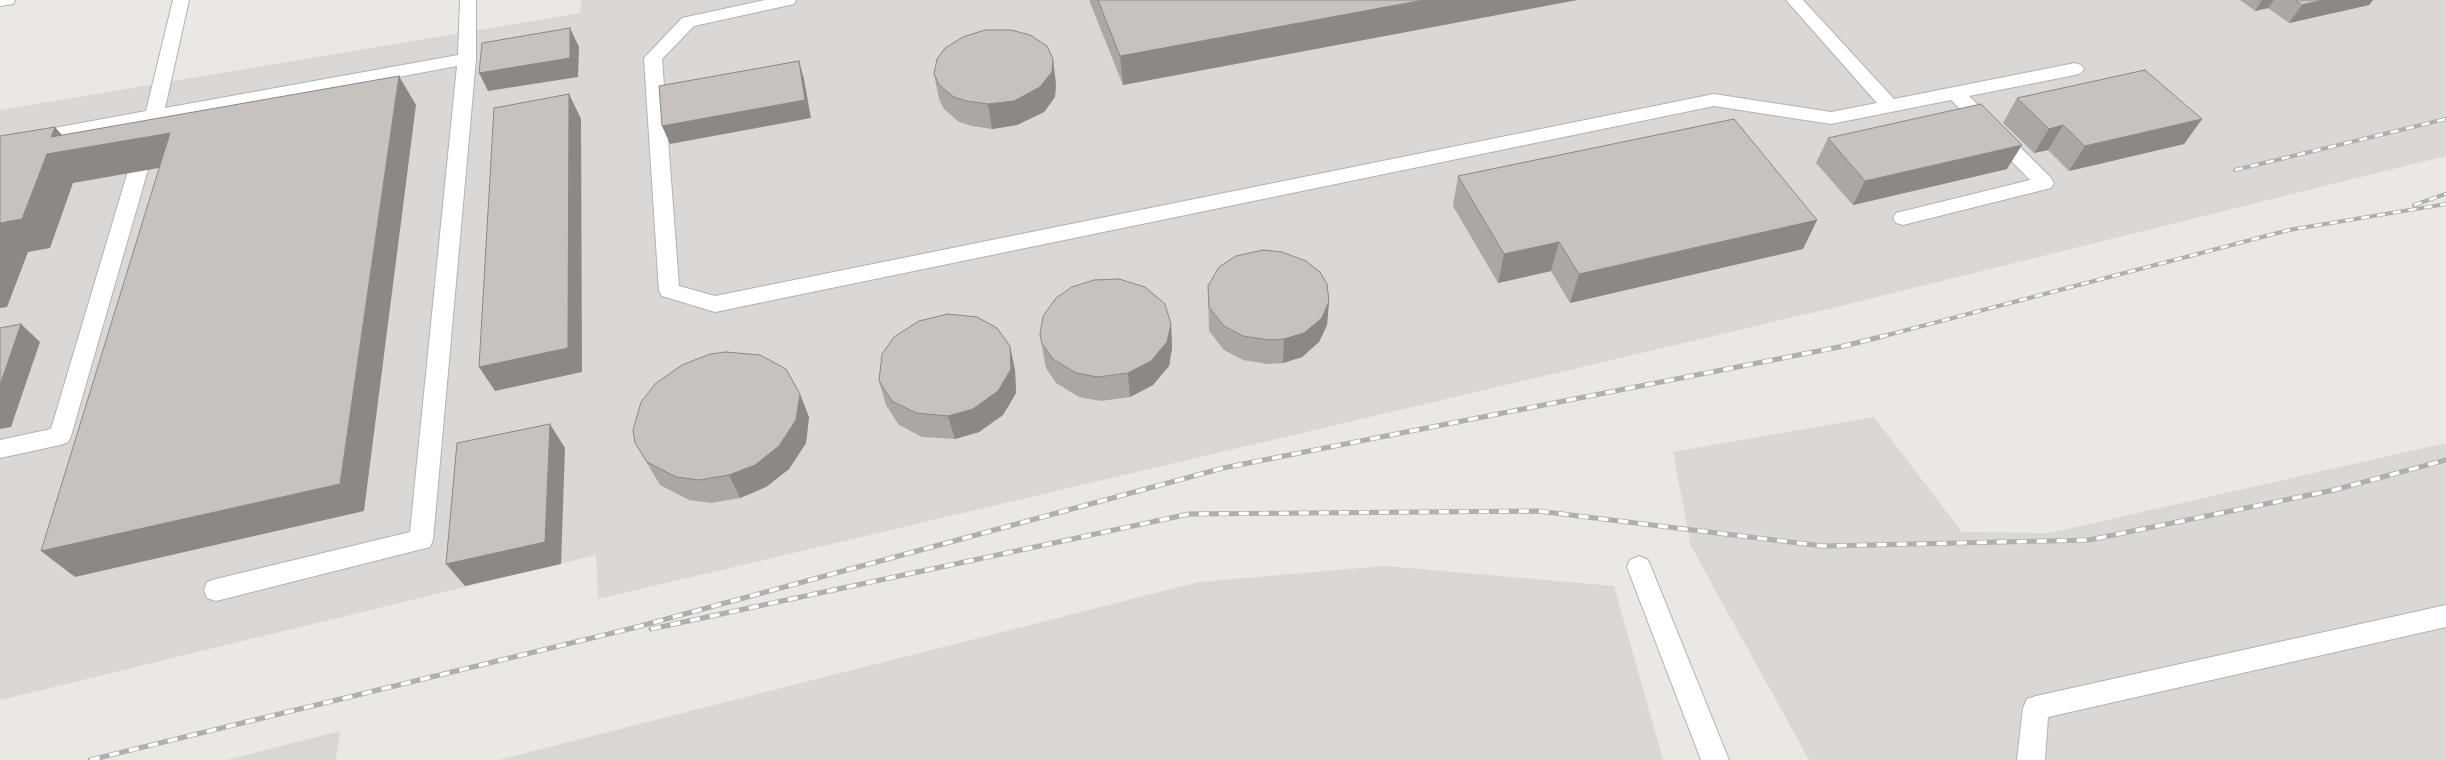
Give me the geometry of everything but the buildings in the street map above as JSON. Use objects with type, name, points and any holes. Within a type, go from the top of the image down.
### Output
[{"type":"street","points":[[0,1],[7,0]]},
{"type":"street","points":[[0,449],[60,436],[154,116],[181,0]]},
{"type":"street","points":[[216,590],[421,540],[467,59],[468,0]]},
{"type":"street","points":[[782,0],[688,22],[653,58],[669,291],[715,304],[1714,100],[1831,118],[2075,69]]},
{"type":"street","points":[[1794,0],[1890,106]]},
{"type":"street","points":[[0,144],[467,59]]},
{"type":"street","points":[[1903,218],[2044,183],[1955,93]]},
{"type":"street","points":[[1638,567],[1715,760]]},
{"type":"street","points":[[2030,760],[2036,708],[2446,616]]},
{"type":"shaded area","points":[[581,0],[2446,0],[2446,156],[1832,308],[598,599],[596,555],[0,700],[0,110],[580,13]]},
{"type":"shaded area","points":[[1874,417],[1962,532],[2050,533],[2446,443],[2446,760],[1809,760],[1691,546],[1673,452]]},
{"type":"shaded area","points":[[1385,566],[1614,586],[1663,760],[498,760],[1199,582]]},
{"type":"shaded area","points":[[340,731],[336,760],[226,760]]},
{"type":"railway","points":[[2235,170],[2446,119]]},
{"type":"railway","points":[[2414,205],[2446,194]]},
{"type":"railway","points":[[1880,337],[2289,230],[2446,204]]},
{"type":"railway","points":[[1880,337],[1884,336]]},
{"type":"railway","points":[[90,760],[633,628],[1223,468],[1844,346],[1880,337]]},
{"type":"railway","points":[[651,629],[1189,514],[1538,511],[1823,546],[2089,540],[2334,490],[2446,460]]}]
